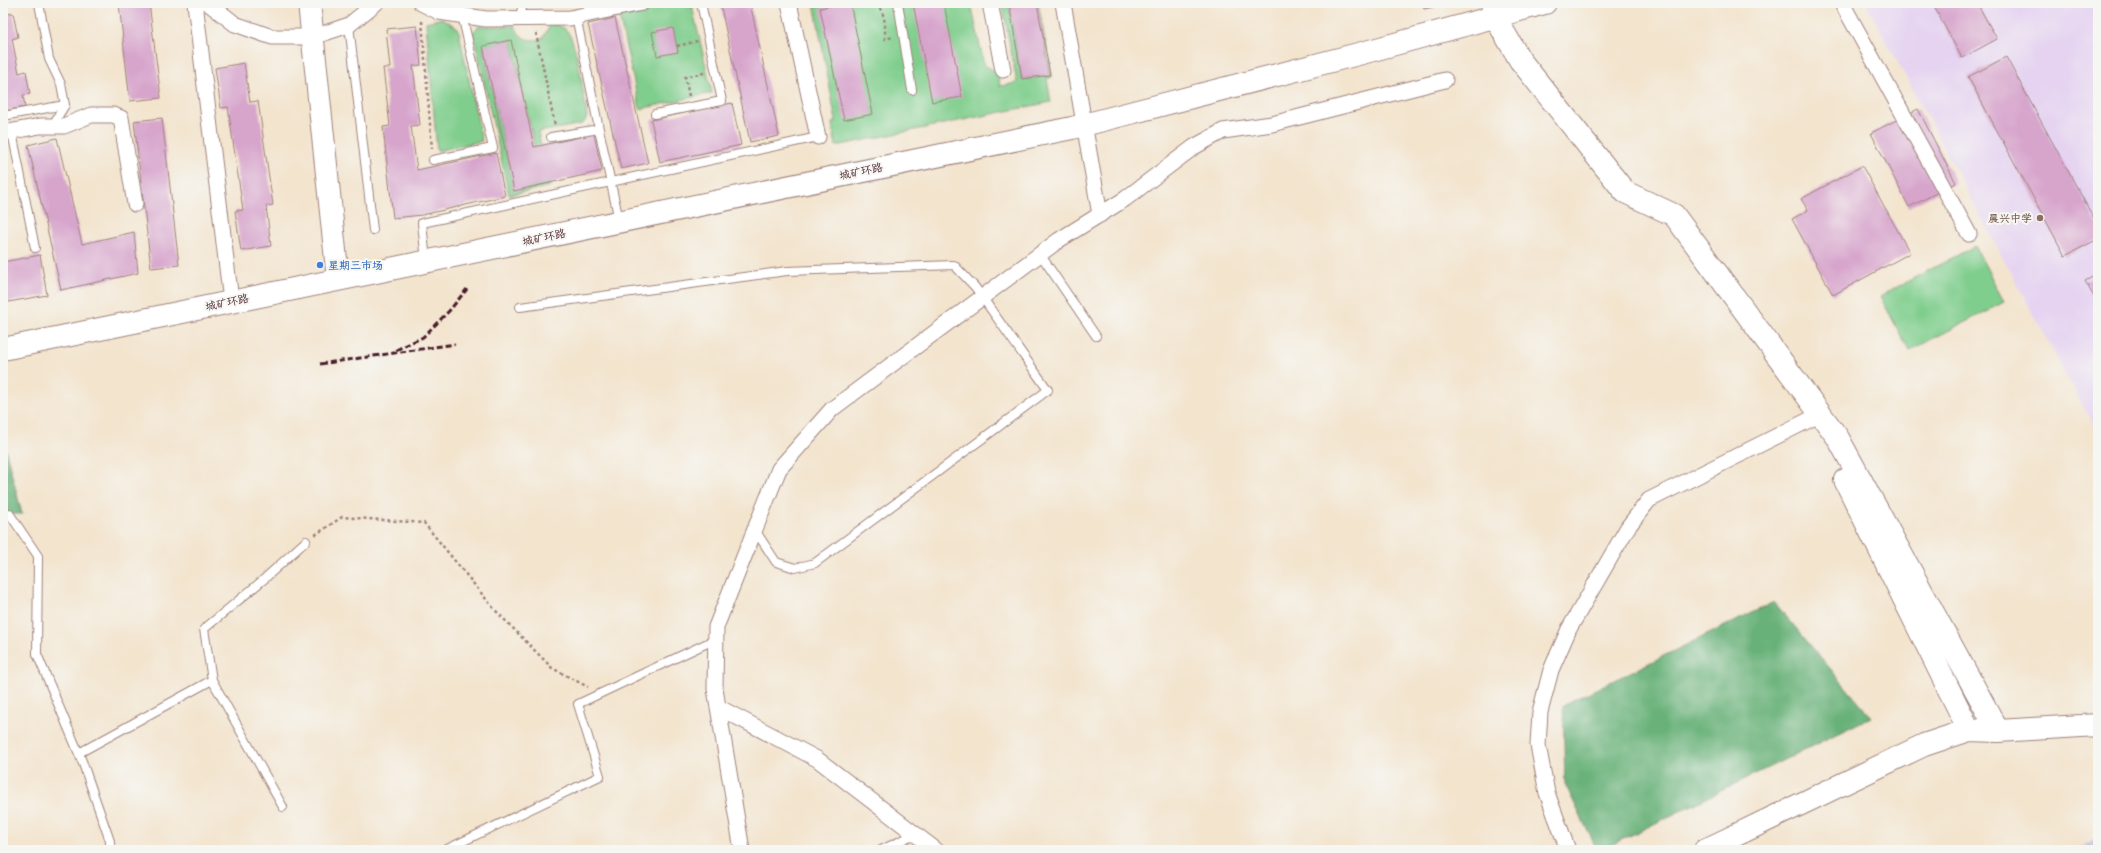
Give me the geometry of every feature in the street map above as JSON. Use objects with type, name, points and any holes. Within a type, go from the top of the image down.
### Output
[{"type":"street","points":[[195,3],[231,301]]},
{"type":"street","points":[[208,3],[235,24],[272,37],[313,37],[349,25],[376,3]]},
{"type":"street","points":[[309,3],[338,279]]},
{"type":"street","points":[[421,3],[439,12],[486,18],[526,18],[576,16],[600,7],[642,3]]},
{"type":"street","points":[[789,3],[818,137]]},
{"type":"street","points":[[990,3],[1003,70]]},
{"type":"street","points":[[1063,3],[1100,215]]},
{"type":"street","name":"城矿环路","points":[[3,348],[1057,131],[1362,53],[1486,11],[1545,3]]},
{"type":"street","points":[[1842,3],[1969,234]]},
{"type":"street","points":[[1486,11],[1520,60],[1625,192],[1674,215],[1815,416],[1838,438],[1998,731]]},
{"type":"street","points":[[742,850],[715,689],[716,627],[779,469],[832,409],[1040,254],[1126,199],[1194,147],[1223,131],[1272,124],[1445,80]]},
{"type":"street","points":[[7,132],[40,126],[64,126],[92,115],[113,115],[121,118],[135,204]]},
{"type":"street","points":[[1815,416],[1969,730]]},
{"type":"street","points":[[1568,850],[1547,793],[1538,745],[1540,712],[1551,670],[1569,628],[1628,527],[1649,500],[1815,416]]},
{"type":"street","points":[[718,707],[817,760],[936,850]]},
{"type":"street","points":[[1705,850],[1924,745],[1969,730],[1998,731],[2098,725]]},
{"type":"lane","points":[[39,3],[49,58],[61,84],[65,105],[52,126]]},
{"type":"lane","points":[[523,3],[526,18]]},
{"type":"lane","points":[[655,114],[722,101],[701,3]]},
{"type":"lane","points":[[898,3],[912,90]]},
{"type":"lane","points":[[433,160],[492,148],[462,15]]},
{"type":"lane","points":[[576,16],[620,221]]},
{"type":"lane","points":[[349,25],[372,230]]},
{"type":"lane","points":[[3,116],[65,105]]},
{"type":"lane","points":[[554,137],[599,128]]},
{"type":"lane","points":[[7,132],[35,248]]},
{"type":"lane","points":[[426,261],[422,223],[818,137]]},
{"type":"lane","points":[[1040,254],[1096,336]]},
{"type":"lane","points":[[520,307],[787,272],[954,265],[982,298],[1048,390],[815,562],[795,568],[776,562],[755,530]]},
{"type":"lane","points":[[3,513],[9,513],[38,556],[37,654],[79,753],[110,841],[110,850]]},
{"type":"lane","points":[[283,807],[212,680],[204,629],[263,580],[306,541]]},
{"type":"lane","points":[[445,850],[600,776],[578,704],[716,639]]},
{"type":"lane","points":[[79,753],[212,680]]},
{"type":"lane","points":[[881,850],[915,834]]},
{"type":"path","points":[[421,3],[433,160]]},
{"type":"path","points":[[876,3],[883,11],[885,20],[885,38],[903,35]]},
{"type":"path","points":[[526,18],[554,137]]},
{"type":"path","points":[[677,46],[708,38]]},
{"type":"path","points":[[691,107],[685,77],[716,70]]},
{"type":"path","points":[[306,541],[342,517],[424,523],[495,610],[552,668],[601,693]]},
{"type":"shaded area","name":"晨兴中学","points":[[1866,3],[2098,3],[2098,434]]},
{"type":"shaded area","points":[[2098,836],[2098,850],[2078,850]]},
{"type":"green space","points":[[457,3],[474,3],[473,8],[458,6]]},
{"type":"green space","points":[[679,3],[692,6],[712,93],[640,109],[619,16]]},
{"type":"green space","points":[[814,3],[971,3],[984,65],[998,73],[1000,86],[1017,83],[1002,3],[1009,3],[1022,79],[1050,75],[1038,3],[1052,77],[1047,79],[1051,102],[836,146],[832,123],[836,121]]},
{"type":"green space","points":[[442,18],[458,28],[482,141],[437,151],[426,22]]},
{"type":"green space","points":[[551,24],[564,28],[571,37],[577,59],[587,117],[583,124],[538,132],[550,186],[509,195],[473,32],[479,26],[515,26],[522,37],[533,40],[542,39]],"holes":[[[511,40],[543,184],[514,190],[483,47]]]},
{"type":"green space","points":[[1975,246],[2004,302],[1909,351],[1880,296]]},
{"type":"green space","points":[[3,440],[22,514],[3,514]]},
{"type":"green space","points":[[1774,602],[1871,717],[1601,850],[1597,850],[1565,784],[1563,705]]},
{"type":"building","points":[[3,3],[7,14],[13,13],[18,37],[12,39],[19,73],[26,71],[30,94],[23,95],[25,107],[3,111]]},
{"type":"building","points":[[119,3],[149,3],[161,98],[130,101]]},
{"type":"building","points":[[720,3],[750,3],[779,136],[750,142]]},
{"type":"building","points":[[842,3],[850,3],[873,114],[844,120],[820,8]]},
{"type":"building","points":[[913,3],[944,3],[962,97],[932,102]]},
{"type":"building","points":[[1009,3],[1037,3],[1050,75],[1022,79]]},
{"type":"building","points":[[1423,3],[1449,3],[1449,4],[1424,9]]},
{"type":"building","points":[[1932,3],[1977,3],[1997,39],[1962,58]]},
{"type":"building","points":[[615,18],[648,163],[621,169],[588,24]]},
{"type":"building","points":[[417,26],[421,65],[413,66],[420,125],[411,126],[417,170],[496,153],[505,196],[422,215],[393,218],[383,127],[390,126],[383,68],[390,68],[386,29]]},
{"type":"building","points":[[673,28],[678,52],[657,56],[652,32]]},
{"type":"building","points":[[511,40],[534,147],[594,134],[602,171],[514,191],[483,46]]},
{"type":"building","points":[[2006,57],[2098,226],[2098,239],[2065,256],[1968,77]]},
{"type":"building","points":[[244,63],[250,102],[258,101],[273,205],[266,206],[271,246],[241,251],[235,211],[243,210],[228,107],[221,108],[215,68]]},
{"type":"building","points":[[732,103],[741,145],[660,162],[651,120]]},
{"type":"building","points":[[1918,109],[1956,183],[1909,207],[1871,133]]},
{"type":"building","points":[[162,118],[179,265],[151,268],[134,121]]},
{"type":"building","points":[[57,138],[82,244],[134,232],[138,273],[61,290],[28,145]]},
{"type":"building","points":[[1862,166],[1910,253],[1833,295],[1792,219],[1808,210],[1801,199]]},
{"type":"building","points":[[40,255],[47,295],[3,303],[3,262]]},
{"type":"building","points":[[2098,274],[2098,304],[2085,281]]},
{"type":"railway","points":[[396,350],[423,337],[449,311],[467,289]]},
{"type":"railway","points":[[320,364],[455,344]]},
{"type":"place","name":"晨兴中学","points":[[2040,218]]},
{"type":"place","name":"星期三市场","points":[[320,265]]}]
